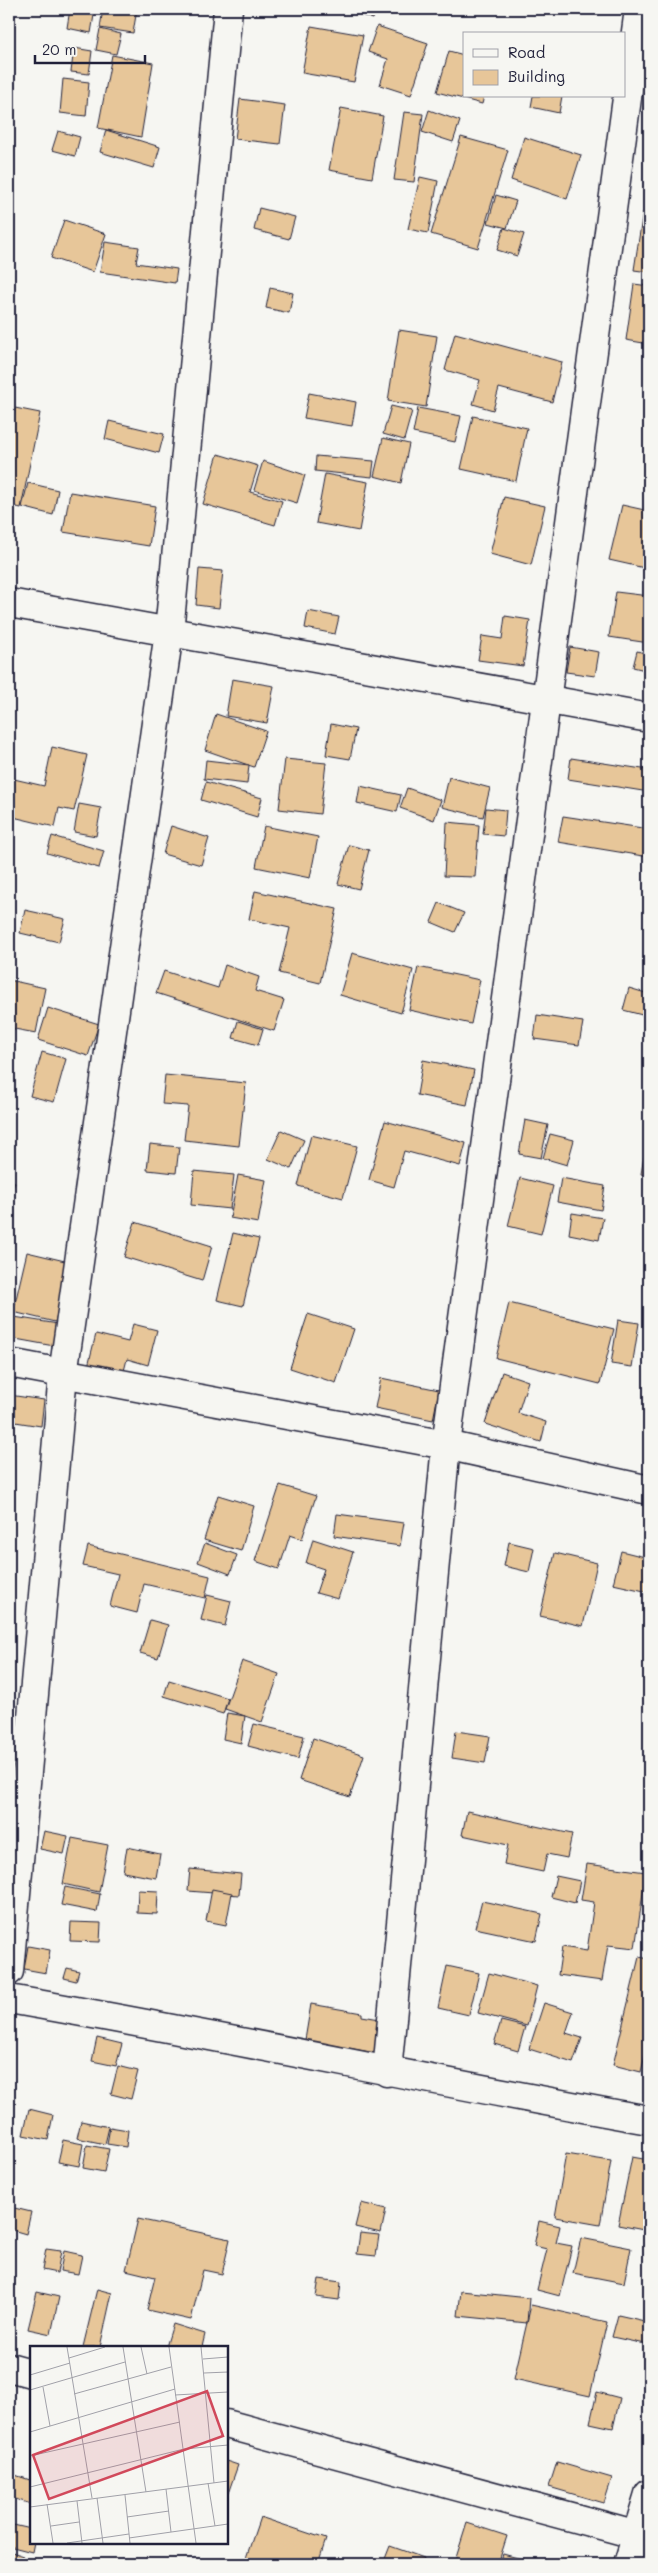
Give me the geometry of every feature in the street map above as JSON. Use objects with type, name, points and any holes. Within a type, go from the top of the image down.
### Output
[{"type":"street","points":[[9,1971],[63,1374],[169,632],[228,9]]},
{"type":"street","points":[[387,2072],[446,1445],[639,9]]},
{"type":"street","points":[[9,603],[649,718]]},
{"type":"street","points":[[9,1364],[446,1445],[649,1490]]},
{"type":"street","points":[[9,1998],[188,2030],[387,2072],[649,2120]]},
{"type":"street","points":[[9,2367],[30,2373]]},
{"type":"street","points":[[228,2425],[644,2536]]},
{"type":"street","points":[[628,2564],[644,2536],[649,2494]]},
{"type":"building","points":[[70,9],[95,9],[91,33],[67,28]]},
{"type":"building","points":[[103,9],[137,9],[133,33],[100,28]]},
{"type":"building","points":[[343,9],[376,9],[373,19]]},
{"type":"building","points":[[311,26],[363,35],[354,82],[302,73]]},
{"type":"building","points":[[377,26],[428,43],[411,95],[380,85],[388,59],[368,52]]},
{"type":"building","points":[[100,29],[121,34],[116,54],[96,50]]},
{"type":"building","points":[[74,48],[92,51],[89,74],[71,72]]},
{"type":"building","points":[[449,51],[463,55],[463,98],[484,98],[482,104],[437,92]]},
{"type":"building","points":[[112,55],[153,63],[141,137],[98,128]]},
{"type":"building","points":[[63,79],[89,82],[86,116],[60,113]]},
{"type":"building","points":[[533,98],[562,98],[559,113],[531,107]]},
{"type":"building","points":[[240,99],[285,105],[280,144],[235,139]]},
{"type":"building","points":[[341,108],[383,116],[372,178],[329,170]]},
{"type":"building","points":[[429,110],[460,121],[453,142],[422,132]]},
{"type":"building","points":[[404,112],[423,114],[414,182],[394,180]]},
{"type":"building","points":[[106,130],[160,147],[154,168],[100,152]]},
{"type":"building","points":[[58,131],[80,137],[75,156],[52,150]]},
{"type":"building","points":[[461,137],[508,150],[478,248],[431,234]]},
{"type":"building","points":[[524,137],[581,155],[567,199],[511,180]]},
{"type":"building","points":[[420,177],[438,181],[428,233],[408,229]]},
{"type":"building","points":[[496,195],[516,201],[507,228],[488,223]]},
{"type":"building","points":[[259,208],[295,217],[289,239],[254,230]]},
{"type":"building","points":[[643,212],[649,213],[649,272],[634,270]]},
{"type":"building","points":[[64,220],[106,234],[93,272],[51,258]]},
{"type":"building","points":[[504,228],[524,234],[517,256],[497,250]]},
{"type":"building","points":[[105,242],[139,247],[136,263],[177,269],[175,283],[100,272]]},
{"type":"building","points":[[634,284],[649,286],[649,344],[626,340]]},
{"type":"building","points":[[270,288],[293,293],[289,313],[266,308]]},
{"type":"building","points":[[399,330],[437,336],[426,407],[388,401]]},
{"type":"building","points":[[455,333],[562,362],[552,402],[499,388],[493,410],[473,404],[480,380],[445,370]]},
{"type":"building","points":[[309,393],[356,402],[352,426],[304,418]]},
{"type":"building","points":[[391,406],[412,411],[404,440],[383,434]]},
{"type":"building","points":[[15,408],[40,413],[21,508],[9,505],[9,437]]},
{"type":"building","points":[[418,408],[461,416],[455,442],[413,433]]},
{"type":"building","points":[[473,416],[527,428],[516,481],[461,469]]},
{"type":"building","points":[[109,421],[164,434],[159,453],[105,439]]},
{"type":"building","points":[[383,438],[409,444],[401,483],[374,476]]},
{"type":"building","points":[[218,454],[258,466],[250,492],[282,501],[275,525],[203,504]]},
{"type":"building","points":[[316,456],[374,461],[372,477],[315,471]]},
{"type":"building","points":[[263,461],[305,475],[297,503],[254,490]]},
{"type":"building","points":[[325,474],[368,482],[359,531],[316,523]]},
{"type":"building","points":[[28,483],[58,490],[53,515],[22,507]]},
{"type":"building","points":[[70,492],[155,506],[149,546],[63,532]]},
{"type":"building","points":[[504,497],[545,506],[531,565],[490,554]]},
{"type":"building","points":[[622,505],[649,511],[649,569],[609,560]]},
{"type":"building","points":[[199,569],[223,571],[219,608],[196,605]]},
{"type":"building","points":[[616,592],[649,596],[649,643],[609,637]]},
{"type":"building","points":[[308,611],[339,617],[335,634],[305,628]]},
{"type":"building","points":[[505,616],[530,620],[523,666],[478,660],[482,636],[502,639]]},
{"type":"building","points":[[570,647],[599,652],[595,676],[566,672]]},
{"type":"building","points":[[637,651],[649,654],[649,671],[633,667]]},
{"type":"building","points":[[232,679],[274,686],[267,723],[226,716]]},
{"type":"building","points":[[216,714],[266,731],[254,767],[205,750]]},
{"type":"building","points":[[331,724],[356,729],[350,759],[326,755]]},
{"type":"building","points":[[52,747],[87,755],[74,811],[59,808],[55,827],[9,816],[9,804],[14,779],[44,786]]},
{"type":"building","points":[[571,758],[649,770],[649,792],[568,779]]},
{"type":"building","points":[[285,759],[326,763],[320,814],[279,809]]},
{"type":"building","points":[[206,760],[249,765],[247,784],[204,779]]},
{"type":"building","points":[[449,777],[490,788],[483,817],[442,807]]},
{"type":"building","points":[[206,782],[262,798],[257,817],[201,800]]},
{"type":"building","points":[[360,786],[401,795],[397,812],[357,803]]},
{"type":"building","points":[[407,788],[441,800],[434,820],[400,808]]},
{"type":"building","points":[[79,804],[101,808],[96,836],[74,832]]},
{"type":"building","points":[[486,808],[506,810],[504,836],[483,834]]},
{"type":"building","points":[[563,816],[649,829],[649,857],[558,842]]},
{"type":"building","points":[[447,822],[479,825],[475,877],[444,876]]},
{"type":"building","points":[[171,826],[209,838],[201,865],[163,854]]},
{"type":"building","points":[[264,826],[318,837],[310,878],[256,867]]},
{"type":"building","points":[[52,836],[104,851],[99,868],[47,853]]},
{"type":"building","points":[[349,845],[369,850],[359,889],[338,884]]},
{"type":"building","points":[[255,891],[337,909],[320,983],[279,973],[290,928],[249,919]]},
{"type":"building","points":[[439,903],[464,913],[455,932],[431,922]]},
{"type":"building","points":[[25,910],[65,919],[59,942],[20,933]]},
{"type":"building","points":[[352,953],[413,970],[401,1013],[340,995]]},
{"type":"building","points":[[225,965],[259,977],[255,991],[284,1000],[274,1031],[156,993],[164,971],[218,988]]},
{"type":"building","points":[[418,967],[480,980],[471,1024],[409,1010]]},
{"type":"building","points":[[9,980],[45,988],[36,1033],[9,1028]]},
{"type":"building","points":[[629,988],[649,994],[646,1016],[623,1010]]},
{"type":"building","points":[[48,1008],[99,1024],[88,1056],[38,1040]]},
{"type":"building","points":[[537,1015],[583,1022],[579,1045],[534,1039]]},
{"type":"building","points":[[238,1021],[263,1029],[258,1045],[233,1038]]},
{"type":"building","points":[[42,1052],[66,1059],[54,1102],[30,1096]]},
{"type":"building","points":[[423,1060],[474,1070],[467,1105],[417,1095]]},
{"type":"building","points":[[165,1075],[246,1083],[239,1146],[184,1140],[188,1106],[162,1104]]},
{"type":"building","points":[[525,1120],[548,1125],[541,1158],[519,1154]]},
{"type":"building","points":[[385,1121],[466,1143],[460,1166],[404,1151],[394,1187],[369,1180]]},
{"type":"building","points":[[281,1130],[304,1140],[291,1169],[268,1159]]},
{"type":"building","points":[[550,1134],[574,1140],[567,1165],[543,1158]]},
{"type":"building","points":[[311,1135],[357,1146],[343,1198],[298,1186]]},
{"type":"building","points":[[150,1144],[179,1147],[176,1173],[147,1170]]},
{"type":"building","points":[[644,1157],[649,1158],[649,1176],[641,1174]]},
{"type":"building","points":[[194,1171],[234,1175],[230,1209],[191,1205]]},
{"type":"building","points":[[238,1175],[266,1180],[258,1223],[230,1218]]},
{"type":"building","points":[[520,1178],[553,1186],[541,1234],[508,1226]]},
{"type":"building","points":[[561,1178],[605,1186],[601,1210],[557,1202]]},
{"type":"building","points":[[9,1180],[15,1182],[9,1200]]},
{"type":"building","points":[[572,1213],[603,1218],[599,1240],[569,1234]]},
{"type":"building","points":[[135,1222],[212,1246],[202,1281],[124,1257]]},
{"type":"building","points":[[233,1233],[259,1239],[243,1306],[217,1300]]},
{"type":"building","points":[[27,1252],[69,1262],[55,1322],[13,1312]]},
{"type":"building","points":[[649,1301],[649,1319],[644,1317]]},
{"type":"building","points":[[509,1303],[614,1329],[600,1384],[496,1358]]},
{"type":"building","points":[[308,1314],[354,1329],[336,1383],[290,1368]]},
{"type":"building","points":[[14,1317],[58,1324],[54,1346],[10,1338]]},
{"type":"building","points":[[618,1320],[639,1323],[632,1367],[611,1364]]},
{"type":"building","points":[[133,1324],[157,1330],[148,1365],[127,1359],[122,1379],[87,1370],[96,1334],[128,1342]]},
{"type":"building","points":[[502,1372],[528,1381],[518,1413],[546,1422],[541,1442],[485,1424]]},
{"type":"building","points":[[381,1378],[439,1390],[433,1420],[375,1408]]},
{"type":"building","points":[[9,1395],[44,1400],[41,1426],[9,1421]]},
{"type":"building","points":[[280,1485],[316,1496],[302,1539],[290,1535],[279,1569],[255,1561]]},
{"type":"building","points":[[218,1495],[254,1506],[241,1551],[204,1540]]},
{"type":"building","points":[[337,1514],[404,1523],[400,1546],[334,1536]]},
{"type":"building","points":[[313,1539],[353,1552],[338,1599],[316,1593],[324,1569],[306,1563]]},
{"type":"building","points":[[509,1542],[534,1548],[529,1572],[504,1566]]},
{"type":"building","points":[[205,1543],[237,1555],[230,1574],[198,1562]]},
{"type":"building","points":[[88,1546],[210,1576],[205,1598],[144,1584],[137,1613],[110,1606],[118,1574],[83,1566]]},
{"type":"building","points":[[621,1551],[649,1558],[649,1592],[613,1584]]},
{"type":"building","points":[[555,1553],[597,1563],[583,1626],[540,1616]]},
{"type":"building","points":[[207,1595],[231,1601],[225,1626],[201,1620]]},
{"type":"building","points":[[150,1620],[168,1625],[158,1658],[140,1653]]},
{"type":"building","points":[[242,1661],[279,1674],[262,1722],[225,1709]]},
{"type":"building","points":[[169,1680],[228,1698],[223,1714],[164,1696]]},
{"type":"building","points":[[227,1713],[245,1716],[241,1743],[223,1739]]},
{"type":"building","points":[[254,1724],[304,1736],[298,1759],[248,1746]]},
{"type":"building","points":[[456,1731],[490,1736],[485,1763],[452,1758]]},
{"type":"building","points":[[313,1738],[364,1755],[350,1797],[299,1780]]},
{"type":"building","points":[[467,1811],[572,1834],[567,1858],[547,1854],[543,1872],[504,1864],[508,1845],[462,1835]]},
{"type":"building","points":[[44,1831],[68,1836],[64,1854],[40,1849]]},
{"type":"building","points":[[72,1838],[108,1845],[99,1892],[63,1884]]},
{"type":"building","points":[[127,1847],[160,1854],[156,1878],[123,1872]]},
{"type":"building","points":[[587,1864],[646,1872],[635,1948],[608,1945],[602,1981],[558,1975],[562,1947],[587,1951],[594,1902],[581,1900]]},
{"type":"building","points":[[190,1869],[241,1874],[239,1895],[188,1891]]},
{"type":"building","points":[[556,1876],[580,1881],[575,1903],[551,1897]]},
{"type":"building","points":[[65,1887],[100,1894],[97,1912],[61,1905]]},
{"type":"building","points":[[212,1889],[232,1893],[226,1925],[206,1921]]},
{"type":"building","points":[[138,1890],[158,1891],[157,1914],[137,1913]]},
{"type":"building","points":[[482,1901],[542,1914],[536,1941],[475,1928]]},
{"type":"building","points":[[71,1922],[101,1923],[100,1942],[70,1941]]},
{"type":"building","points":[[28,1946],[50,1950],[46,1973],[24,1969]]},
{"type":"building","points":[[639,1957],[649,1959],[649,2039],[641,2072],[613,2065]]},
{"type":"building","points":[[447,1966],[479,1973],[469,2015],[438,2008]]},
{"type":"building","points":[[67,1968],[79,1971],[76,1981],[64,1978]]},
{"type":"building","points":[[489,1973],[537,1986],[527,2026],[478,2013]]},
{"type":"building","points":[[544,2003],[573,2012],[566,2033],[582,2038],[573,2063],[529,2049]]},
{"type":"building","points":[[311,2004],[362,2013],[362,2016],[386,2020],[380,2054],[305,2040]]},
{"type":"building","points":[[501,2021],[525,2027],[518,2051],[494,2044]]},
{"type":"building","points":[[97,2038],[122,2044],[116,2066],[92,2061]]},
{"type":"building","points":[[118,2066],[138,2071],[131,2099],[111,2094]]},
{"type":"building","points":[[29,2109],[53,2115],[48,2140],[23,2135]]},
{"type":"building","points":[[81,2121],[109,2127],[105,2144],[77,2138]]},
{"type":"building","points":[[110,2127],[128,2130],[126,2147],[107,2144]]},
{"type":"building","points":[[63,2140],[83,2144],[79,2166],[58,2162]]},
{"type":"building","points":[[87,2145],[109,2149],[104,2172],[83,2168]]},
{"type":"building","points":[[566,2154],[611,2161],[600,2225],[555,2217]]},
{"type":"building","points":[[632,2157],[649,2160],[649,2231],[618,2225]]},
{"type":"building","points":[[361,2203],[386,2209],[381,2233],[355,2227]]},
{"type":"building","points":[[10,2207],[31,2212],[26,2234],[9,2229]]},
{"type":"building","points":[[138,2219],[230,2239],[222,2274],[203,2270],[191,2320],[147,2310],[155,2277],[126,2270]]},
{"type":"building","points":[[539,2221],[560,2226],[556,2243],[572,2246],[560,2296],[537,2290],[547,2249],[534,2246]]},
{"type":"building","points":[[360,2233],[379,2235],[376,2256],[357,2254]]},
{"type":"building","points":[[581,2238],[631,2248],[624,2283],[573,2273]]},
{"type":"building","points":[[46,2249],[61,2251],[57,2273],[42,2270]]},
{"type":"building","points":[[64,2251],[82,2255],[78,2274],[60,2271]]},
{"type":"building","points":[[319,2279],[341,2282],[339,2300],[316,2297]]},
{"type":"building","points":[[97,2289],[112,2293],[100,2346],[83,2346]]},
{"type":"building","points":[[461,2291],[529,2298],[527,2323],[458,2316]]},
{"type":"building","points":[[37,2292],[59,2297],[51,2334],[28,2329]]},
{"type":"building","points":[[531,2305],[607,2322],[590,2396],[514,2379]]},
{"type":"building","points":[[618,2315],[649,2322],[649,2345],[612,2337]]},
{"type":"building","points":[[173,2324],[205,2334],[202,2346],[166,2346]]},
{"type":"building","points":[[597,2392],[620,2398],[613,2428],[590,2423]]},
{"type":"building","points":[[228,2462],[238,2465],[228,2493]]},
{"type":"building","points":[[557,2462],[612,2478],[604,2503],[549,2487]]},
{"type":"building","points":[[9,2473],[30,2480],[30,2504],[9,2497]]},
{"type":"building","points":[[260,2517],[326,2539],[318,2564],[266,2564],[246,2558]]},
{"type":"building","points":[[467,2523],[507,2536],[498,2564],[454,2564]]},
{"type":"building","points":[[9,2524],[30,2529],[30,2543],[34,2543],[32,2552],[9,2546]]},
{"type":"building","points":[[390,2546],[424,2558],[422,2564],[383,2564]]},
{"type":"building","points":[[9,2551],[24,2556],[22,2564],[9,2564]]},
{"type":"building","points":[[503,2554],[540,2564],[500,2564]]}]
